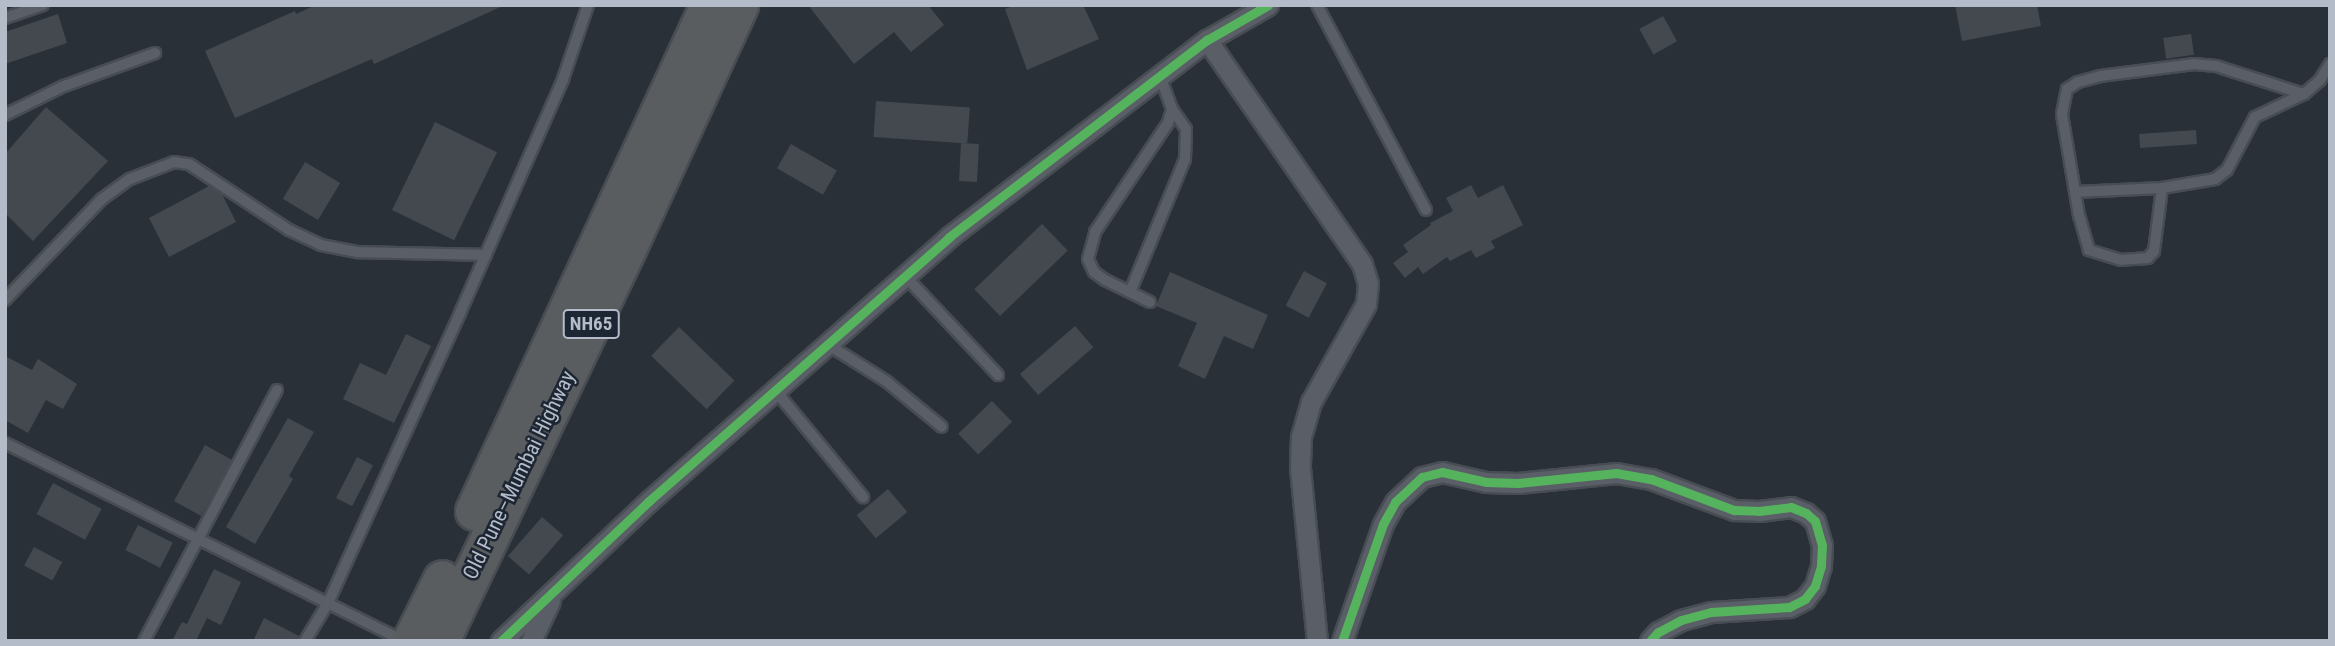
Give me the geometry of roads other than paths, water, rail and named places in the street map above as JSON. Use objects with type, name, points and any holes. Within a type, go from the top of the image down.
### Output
[{"type":"highway","name":"Old Pune–Mumbai Highway","points":[[411,641],[709,5]]},
{"type":"highway","name":"Old Pune–Mumbai Highway","points":[[440,641],[626,251],[739,5]]},
{"type":"street","points":[[501,641],[649,501],[905,276],[1038,166],[1207,40],[1268,5]]},
{"type":"street","points":[[1207,40],[1362,264],[1368,284],[1366,304],[1311,402],[1301,436],[1300,468],[1317,641]]},
{"type":"street","points":[[1342,641],[1382,524],[1395,502],[1422,477],[1442,472],[1486,482],[1518,483],[1616,472],[1651,479],[1734,510],[1759,511],[1791,507],[1806,513],[1815,521],[1822,545],[1821,566],[1815,586],[1805,599],[1789,607],[1711,611],[1681,620],[1658,632],[1650,641]]},
{"type":"street","points":[[531,641],[554,591]]},
{"type":"lane","points":[[5,18],[43,5]]},
{"type":"lane","points":[[304,641],[328,603],[486,255],[563,79],[587,5]]},
{"type":"lane","points":[[1317,5],[1426,210]]},
{"type":"lane","points":[[5,116],[64,86],[155,53]]},
{"type":"lane","points":[[2162,188],[2154,251],[2141,260],[2109,258],[2089,250],[2075,192],[2062,114],[2067,89],[2078,82],[2100,76],[2194,64],[2216,66],[2304,94]]},
{"type":"lane","points":[[2075,192],[2162,188],[2215,179],[2227,170],[2255,117],[2304,94],[2320,80],[2330,64]]},
{"type":"lane","points":[[1130,292],[1185,159],[1186,129],[1172,109],[1160,75]]},
{"type":"lane","points":[[1150,302],[1094,272],[1088,259],[1088,248],[1095,232],[1168,123],[1172,109]]},
{"type":"lane","points":[[5,300],[102,199],[130,179],[174,162],[189,164],[289,230],[321,245],[358,252],[486,255]]},
{"type":"lane","points":[[905,276],[998,375]]},
{"type":"lane","points":[[827,344],[886,380],[943,427]]},
{"type":"lane","points":[[144,641],[278,390]]},
{"type":"lane","points":[[775,390],[863,497]]},
{"type":"lane","points":[[5,443],[403,641]]}]
